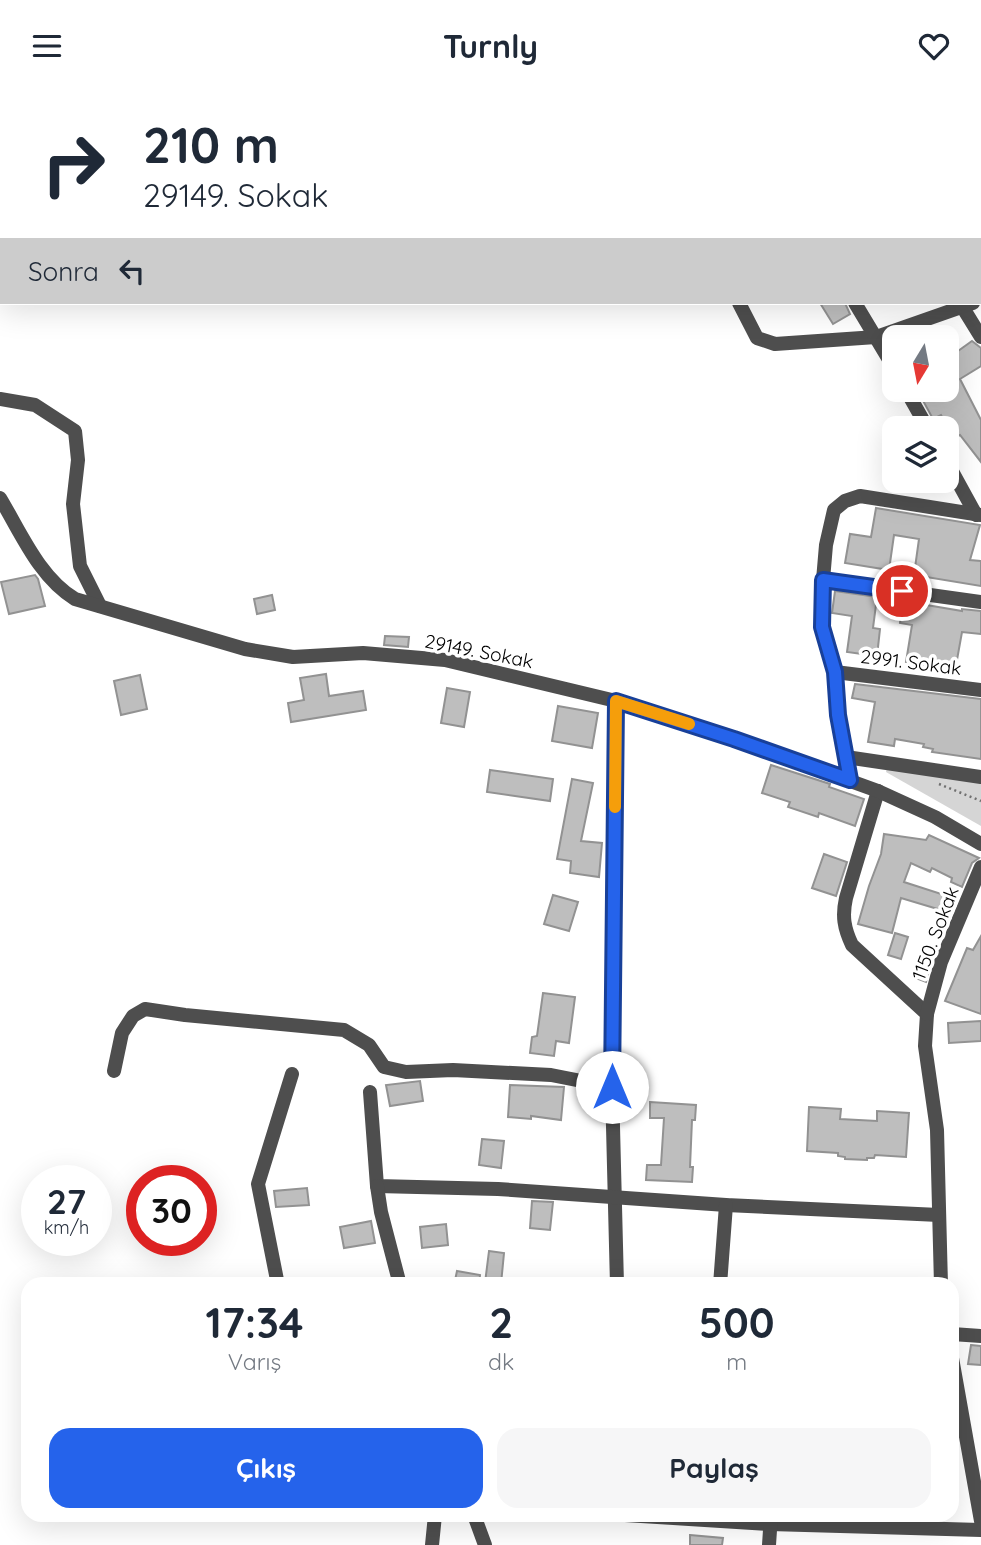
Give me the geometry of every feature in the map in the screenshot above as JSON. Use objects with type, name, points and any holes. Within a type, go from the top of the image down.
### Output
[{"type":"street","points":[[740,305],[757,338],[775,344],[876,337],[962,305]]},
{"type":"street","points":[[856,305],[882,347]]},
{"type":"street","points":[[965,305],[981,337]]},
{"type":"street","points":[[0,399],[35,405],[75,431],[78,460],[73,503],[80,566],[100,606]]},
{"type":"street","points":[[959,482],[979,515]]},
{"type":"street","points":[[850,780],[838,715],[835,672],[822,627],[826,545],[834,510],[852,497],[860,496],[979,515]]},
{"type":"street","name":"29149. Sokak","points":[[0,498],[46,573],[75,599],[245,649],[293,657],[363,653],[445,660],[616,701],[850,780],[935,817],[981,844]]},
{"type":"street","points":[[823,580],[981,602]]},
{"type":"street","name":"2991. Sokak","points":[[835,672],[981,690]]},
{"type":"street","points":[[616,701],[612,1087],[617,1277]]},
{"type":"street","points":[[846,757],[981,777]]},
{"type":"street","points":[[878,791],[846,898],[843,914],[845,931],[852,945],[927,1014]]},
{"type":"street","name":"1150. Sokak","points":[[941,1277],[937,1130],[925,1046],[927,1014],[941,962],[981,867]]},
{"type":"street","points":[[114,1071],[122,1033],[133,1016],[145,1009],[345,1030],[369,1045],[384,1067],[406,1072],[453,1070],[551,1075],[612,1087]]},
{"type":"street","points":[[276,1277],[258,1184],[292,1074]]},
{"type":"street","points":[[370,1092],[377,1186],[398,1277]]},
{"type":"street","points":[[377,1186],[498,1189],[726,1205],[939,1215]]},
{"type":"street","points":[[721,1277],[726,1205]]},
{"type":"street","points":[[959,1334],[981,1336]]},
{"type":"street","points":[[959,1387],[976,1457],[981,1521]]},
{"type":"street","points":[[432,1545],[434,1522]]},
{"type":"street","points":[[477,1522],[485,1545]]},
{"type":"street","points":[[768,1545],[770,1522]]},
{"type":"street","points":[[812,1522],[981,1530]]},
{"type":"shaded area","points":[[887,768],[981,783],[981,826],[886,772]]},
{"type":"building","points":[[821,305],[846,305],[850,314],[833,324]]},
{"type":"building","points":[[972,341],[981,348],[981,366],[960,379],[981,420],[981,462],[959,435],[959,416],[931,416],[924,403],[959,403],[959,350]]},
{"type":"building","points":[[876,508],[980,525],[970,560],[981,561],[981,586],[914,575],[919,539],[894,535],[889,570],[845,563],[850,534],[871,537]]},
{"type":"building","points":[[35,575],[45,606],[9,614],[1,582]]},
{"type":"building","points":[[835,591],[877,597],[873,628],[880,629],[877,656],[847,652],[852,616],[832,613]]},
{"type":"building","points":[[272,595],[275,610],[257,614],[254,599]]},
{"type":"building","points":[[903,601],[962,611],[981,611],[981,634],[962,632],[955,671],[906,662],[912,625],[900,623]]},
{"type":"building","points":[[385,636],[409,637],[408,647],[384,645]]},
{"type":"building","points":[[326,674],[329,696],[363,691],[366,710],[291,722],[288,703],[304,700],[300,678]]},
{"type":"building","points":[[140,675],[147,709],[121,715],[114,681]]},
{"type":"building","points":[[855,684],[981,699],[981,759],[932,752],[933,749],[923,747],[924,744],[895,739],[894,746],[868,742],[875,702],[852,698]]},
{"type":"building","points":[[447,688],[470,692],[464,727],[441,723]]},
{"type":"building","points":[[558,706],[598,713],[592,748],[552,741]]},
{"type":"building","points":[[771,765],[830,784],[829,787],[864,799],[855,826],[819,813],[818,817],[788,807],[790,802],[762,793]]},
{"type":"building","points":[[490,770],[553,779],[550,801],[487,792]]},
{"type":"building","points":[[572,779],[593,783],[581,841],[602,843],[599,877],[570,873],[571,861],[557,859]]},
{"type":"building","points":[[884,834],[926,840],[929,835],[979,858],[972,863],[962,887],[951,882],[952,878],[932,868],[930,872],[911,863],[904,882],[957,899],[951,913],[901,898],[892,933],[858,924],[881,854]]},
{"type":"building","points":[[824,854],[847,862],[836,896],[812,888]]},
{"type":"building","points":[[553,895],[578,902],[569,931],[544,924]]},
{"type":"building","points":[[895,933],[908,937],[901,959],[888,955]]},
{"type":"building","points":[[981,936],[981,1014],[945,1001],[967,948],[973,950]]},
{"type":"building","points":[[922,956],[932,959],[926,982],[913,977]]},
{"type":"building","points":[[543,993],[575,997],[569,1043],[556,1041],[554,1056],[530,1053],[532,1037],[537,1036]]},
{"type":"building","points":[[981,1021],[981,1041],[949,1043],[948,1023]]},
{"type":"building","points":[[420,1081],[423,1101],[390,1106],[386,1085]]},
{"type":"building","points":[[510,1085],[564,1087],[561,1120],[531,1116],[531,1119],[508,1117]]},
{"type":"building","points":[[650,1102],[696,1105],[695,1120],[692,1120],[692,1182],[646,1180],[647,1165],[661,1165],[664,1118],[650,1118]]},
{"type":"building","points":[[809,1107],[841,1109],[840,1119],[877,1121],[877,1111],[909,1113],[906,1157],[875,1155],[867,1160],[845,1159],[838,1156],[838,1153],[807,1151]]},
{"type":"building","points":[[482,1139],[504,1141],[501,1168],[479,1165]]},
{"type":"building","points":[[307,1188],[309,1205],[276,1207],[274,1191]]},
{"type":"building","points":[[532,1201],[553,1202],[550,1230],[530,1228]]},
{"type":"building","points":[[371,1221],[375,1243],[344,1248],[340,1227]]},
{"type":"building","points":[[446,1224],[448,1245],[422,1248],[420,1227]]},
{"type":"building","points":[[489,1251],[504,1253],[502,1277],[486,1277]]},
{"type":"building","points":[[457,1271],[480,1275],[480,1277],[456,1277]]},
{"type":"building","points":[[971,1345],[981,1346],[981,1365],[968,1364]]},
{"type":"building","points":[[690,1535],[723,1538],[722,1545],[690,1545]]},
{"type":"slow traffic","points":[[615,807],[616,701],[689,724]]},
{"type":"route","points":[[612,1087],[616,701],[850,780],[838,715],[835,672],[822,627],[823,580],[902,591]]}]
